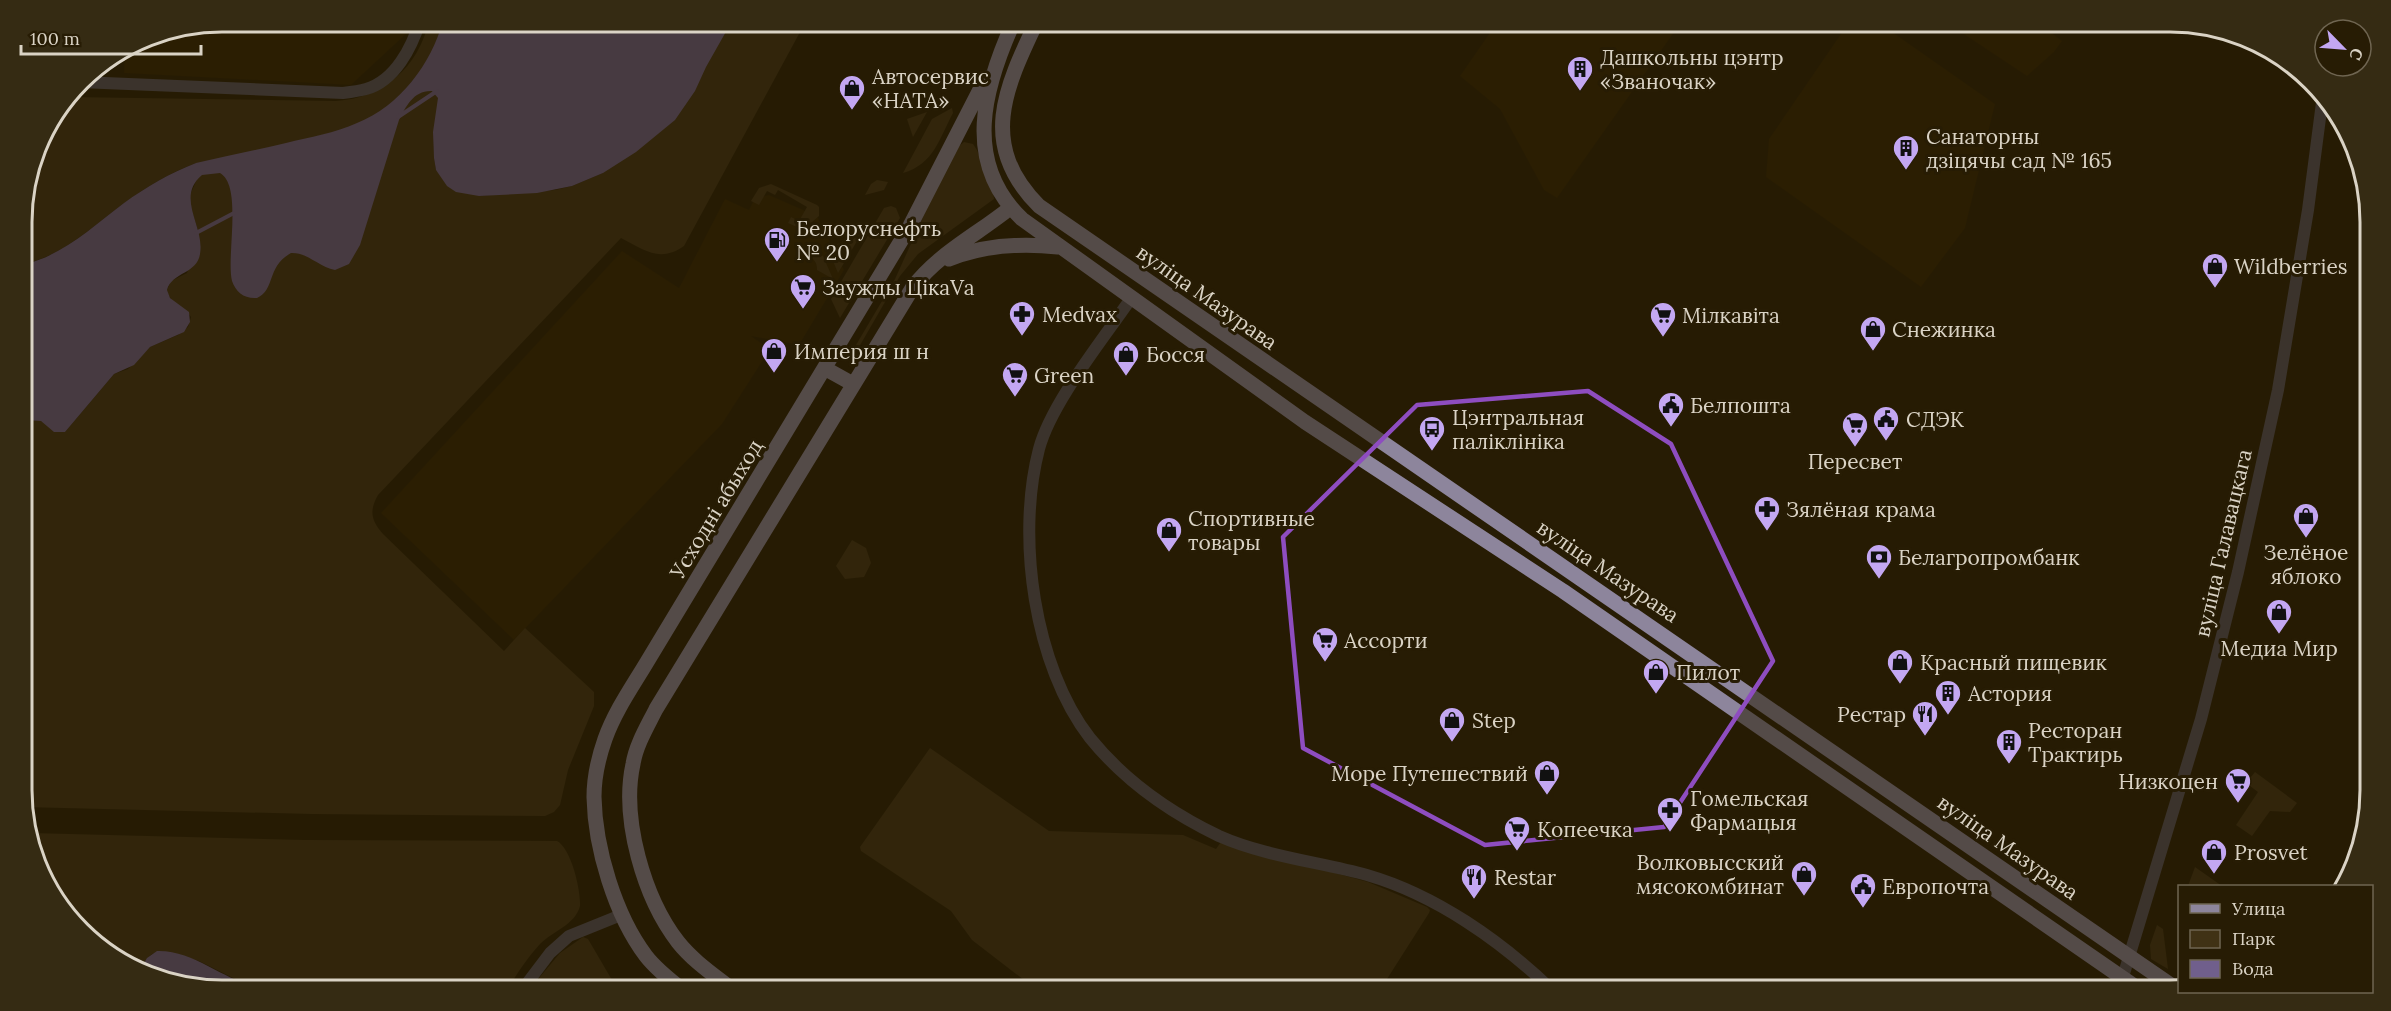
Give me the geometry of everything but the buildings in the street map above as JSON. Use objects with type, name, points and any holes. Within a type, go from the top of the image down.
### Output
[{"type":"main road","points":[[1009,32],[998,57],[986,101],[984,136],[991,174],[1010,208]]},
{"type":"main road","points":[[721,980],[694,959],[679,943],[655,904],[645,878],[632,821],[630,792],[633,764],[641,739],[656,709],[902,304],[922,275],[1010,208],[1018,183],[1004,146],[1004,106],[1012,76],[1032,32]]},
{"type":"main road","name":"Усходні абыход","points":[[672,980],[647,957],[621,915],[606,867],[596,826],[595,785],[606,738],[642,671],[826,369],[910,226],[998,57]]},
{"type":"main road","name":"вуліца Мазурава","points":[[1018,183],[1052,217],[2162,979]]},
{"type":"main road","name":"вуліца Мазурава","points":[[1010,208],[1058,246],[1305,422],[1563,591],[2114,979]]},
{"type":"main road","points":[[933,266],[961,254],[992,247],[1030,244],[1058,246]]},
{"type":"main road","points":[[1132,297],[1145,279]]},
{"type":"main road","points":[[826,369],[853,384]]},
{"type":"street","points":[[92,83],[343,93],[369,89],[388,76],[400,63],[416,32]]},
{"type":"street","name":"вуліца Галавацкага","points":[[2122,979],[2201,719],[2238,572],[2278,390],[2308,210],[2321,108]]},
{"type":"street","points":[[1132,297],[1069,388],[1039,449],[1034,484],[1030,533],[1034,601],[1048,653],[1076,717],[1089,736],[1117,767],[1160,802],[1188,820],[1220,836],[1253,848],[1323,864],[1401,886],[1486,936],[1540,979]]},
{"type":"street","points":[[530,980],[550,953],[569,936],[621,915]]},
{"type":"highlighted area","points":[[1588,391],[1671,444],[1773,661],[1664,827],[1485,845],[1303,748],[1283,537],[1417,405]]},
{"type":"shaded area","points":[[209,32],[407,32],[351,85],[124,73],[126,57],[149,46],[184,35]]},
{"type":"shaded area","points":[[1490,32],[1674,32],[1557,198],[1544,190],[1500,109],[1460,76]]},
{"type":"shaded area","points":[[1842,32],[1892,32],[1995,104],[1965,228],[1921,287],[1766,177],[1769,139]]},
{"type":"shaded area","points":[[1961,32],[2050,32],[2062,41],[2054,52],[2027,76]]},
{"type":"shaded area","points":[[769,195],[817,216],[844,270],[799,345],[751,336],[770,349],[722,424],[514,640],[381,513],[622,251],[679,288],[725,199],[749,210],[753,202]]},
{"type":"green space","points":[[426,32],[466,32],[442,94],[434,151],[436,170],[479,196],[555,190],[572,186],[603,173],[611,32],[800,32],[684,246],[667,254],[652,253],[621,238],[378,495],[373,506],[374,520],[383,534],[504,651],[525,628],[594,692],[594,706],[568,770],[560,805],[554,812],[545,816],[312,814],[33,807],[32,421],[41,421],[65,432],[114,374],[128,369],[150,347],[178,335],[188,327],[191,317],[170,298],[167,290],[171,281],[187,273],[199,234],[190,204],[190,195],[197,179],[196,163],[149,186],[64,247],[32,262],[33,196],[38,172],[51,137],[78,97],[336,101],[353,99],[369,94],[396,78],[407,66]]},
{"type":"green space","points":[[952,108],[953,113],[929,157],[913,169],[903,173],[932,119]]},
{"type":"green space","points":[[927,112],[913,137],[907,119]]},
{"type":"green space","points":[[964,142],[973,144],[977,150],[994,199],[918,254],[900,276],[859,347],[856,345],[895,279],[953,151]]},
{"type":"green space","points":[[877,180],[888,182],[884,190],[865,195],[871,184]]},
{"type":"green space","points":[[771,184],[817,205],[819,216],[812,222],[797,227],[788,223],[791,217],[799,221],[807,207],[778,190],[775,195],[767,191],[759,205],[751,201],[759,188]]},
{"type":"green space","points":[[891,206],[896,208],[900,218],[840,318],[831,299],[884,208]]},
{"type":"green space","points":[[863,231],[838,273],[828,249]]},
{"type":"green space","points":[[803,245],[812,247],[816,253],[823,256],[833,279],[817,270],[816,263],[810,257],[799,259],[796,257]]},
{"type":"green space","points":[[852,540],[866,548],[871,563],[864,577],[845,579],[836,566]]},
{"type":"green space","points":[[930,748],[1049,831],[1183,835],[1216,849],[1221,842],[1368,882],[1430,910],[1387,979],[1023,980],[972,940],[951,911],[861,851],[860,847]]},
{"type":"green space","points":[[2255,772],[2297,803],[2290,812],[2270,811],[2252,836],[2236,825],[2258,792],[2246,783]]},
{"type":"green space","points":[[37,833],[304,840],[557,841],[571,860],[579,890],[580,906],[577,913],[569,923],[545,939],[535,949],[513,980],[237,980],[199,961],[163,951],[148,957],[144,962],[126,954],[87,924],[57,885],[46,862]]},
{"type":"green space","points":[[2195,867],[2221,885],[2188,885]]},
{"type":"green space","points":[[2157,925],[2163,929],[2168,969],[2151,959],[2150,945]]},
{"type":"green space","points":[[583,937],[588,939],[612,980],[538,980],[560,953]]},
{"type":"water","points":[[440,32],[726,32],[695,91],[675,120],[636,152],[603,173],[572,186],[537,193],[479,196],[456,192],[447,186],[436,170],[434,158],[433,132],[438,98],[432,91],[420,93],[408,104],[399,120],[360,245],[349,264],[335,270],[297,253],[291,253],[278,265],[267,289],[257,298],[241,294],[232,281],[232,206],[227,180],[220,173],[202,175],[194,184],[191,193],[193,213],[199,233],[198,261],[174,280],[167,290],[170,298],[189,312],[190,322],[184,332],[150,347],[134,365],[114,374],[65,432],[54,432],[41,421],[32,421],[32,262],[63,248],[141,191],[186,167],[331,132],[373,116],[400,95],[412,82],[431,53]]},
{"type":"water","points":[[157,951],[183,955],[238,980],[184,976],[144,963]]},
{"type":"waterway","points":[[398,117],[437,91]]},
{"type":"waterway","points":[[196,233],[234,213]]},
{"type":"place","name":"Дашкольны цэнтр «Званочак»","points":[[1580,92]]},
{"type":"place","name":"Автосервис «НАТА»","points":[[852,111]]},
{"type":"place","name":"Санаторны дзіцячы сад № 165","points":[[1906,171]]},
{"type":"place","name":"Белоруснефть № 20","points":[[777,263]]},
{"type":"place","name":"Wildberries","points":[[2215,289]]},
{"type":"place","name":"Заужды ЦікаVа","points":[[803,310]]},
{"type":"place","name":"Medvax","points":[[1022,337]]},
{"type":"place","name":"Мілкавіта","points":[[1663,338]]},
{"type":"place","name":"Снежинка","points":[[1873,352]]},
{"type":"place","name":"Империя ш н","points":[[774,374]]},
{"type":"place","name":"Босся","points":[[1126,377]]},
{"type":"place","name":"Green","points":[[1015,398]]},
{"type":"place","name":"Белпошта","points":[[1671,428]]},
{"type":"place","name":"СДЭК","points":[[1886,442]]},
{"type":"place","name":"Пересвет","points":[[1855,448]]},
{"type":"place","name":"Цэнтральная паліклініка","points":[[1432,452]]},
{"type":"place","name":"Зялёная крама","points":[[1767,532]]},
{"type":"place","name":"Зелёное яблоко","points":[[2306,539]]},
{"type":"place","name":"Спортивные товары","points":[[1169,553]]},
{"type":"place","name":"Белагропромбанк","points":[[1879,580]]},
{"type":"place","name":"Медиа Мир","points":[[2279,635]]},
{"type":"place","name":"Ассорти","points":[[1325,663]]},
{"type":"place","name":"Красный пищевик","points":[[1900,685]]},
{"type":"place","name":"Пилот","points":[[1656,695]]},
{"type":"place","name":"Астория","points":[[1948,716]]},
{"type":"place","name":"Рестар","points":[[1925,737]]},
{"type":"place","name":"Step","points":[[1452,743]]},
{"type":"place","name":"Ресторан Трактирь","points":[[2009,765]]},
{"type":"place","name":"Море Путешествий","points":[[1547,796]]},
{"type":"place","name":"Низкоцен","points":[[2238,804]]},
{"type":"place","name":"Гомельская Фармацыя","points":[[1670,833]]},
{"type":"place","name":"Копеечка","points":[[1517,852]]},
{"type":"place","name":"Prosvet","points":[[2214,875]]},
{"type":"place","name":"Волковысский мясокомбинат","points":[[1804,897]]},
{"type":"place","name":"Restar","points":[[1474,900]]},
{"type":"place","name":"Европочта","points":[[1863,909]]}]
